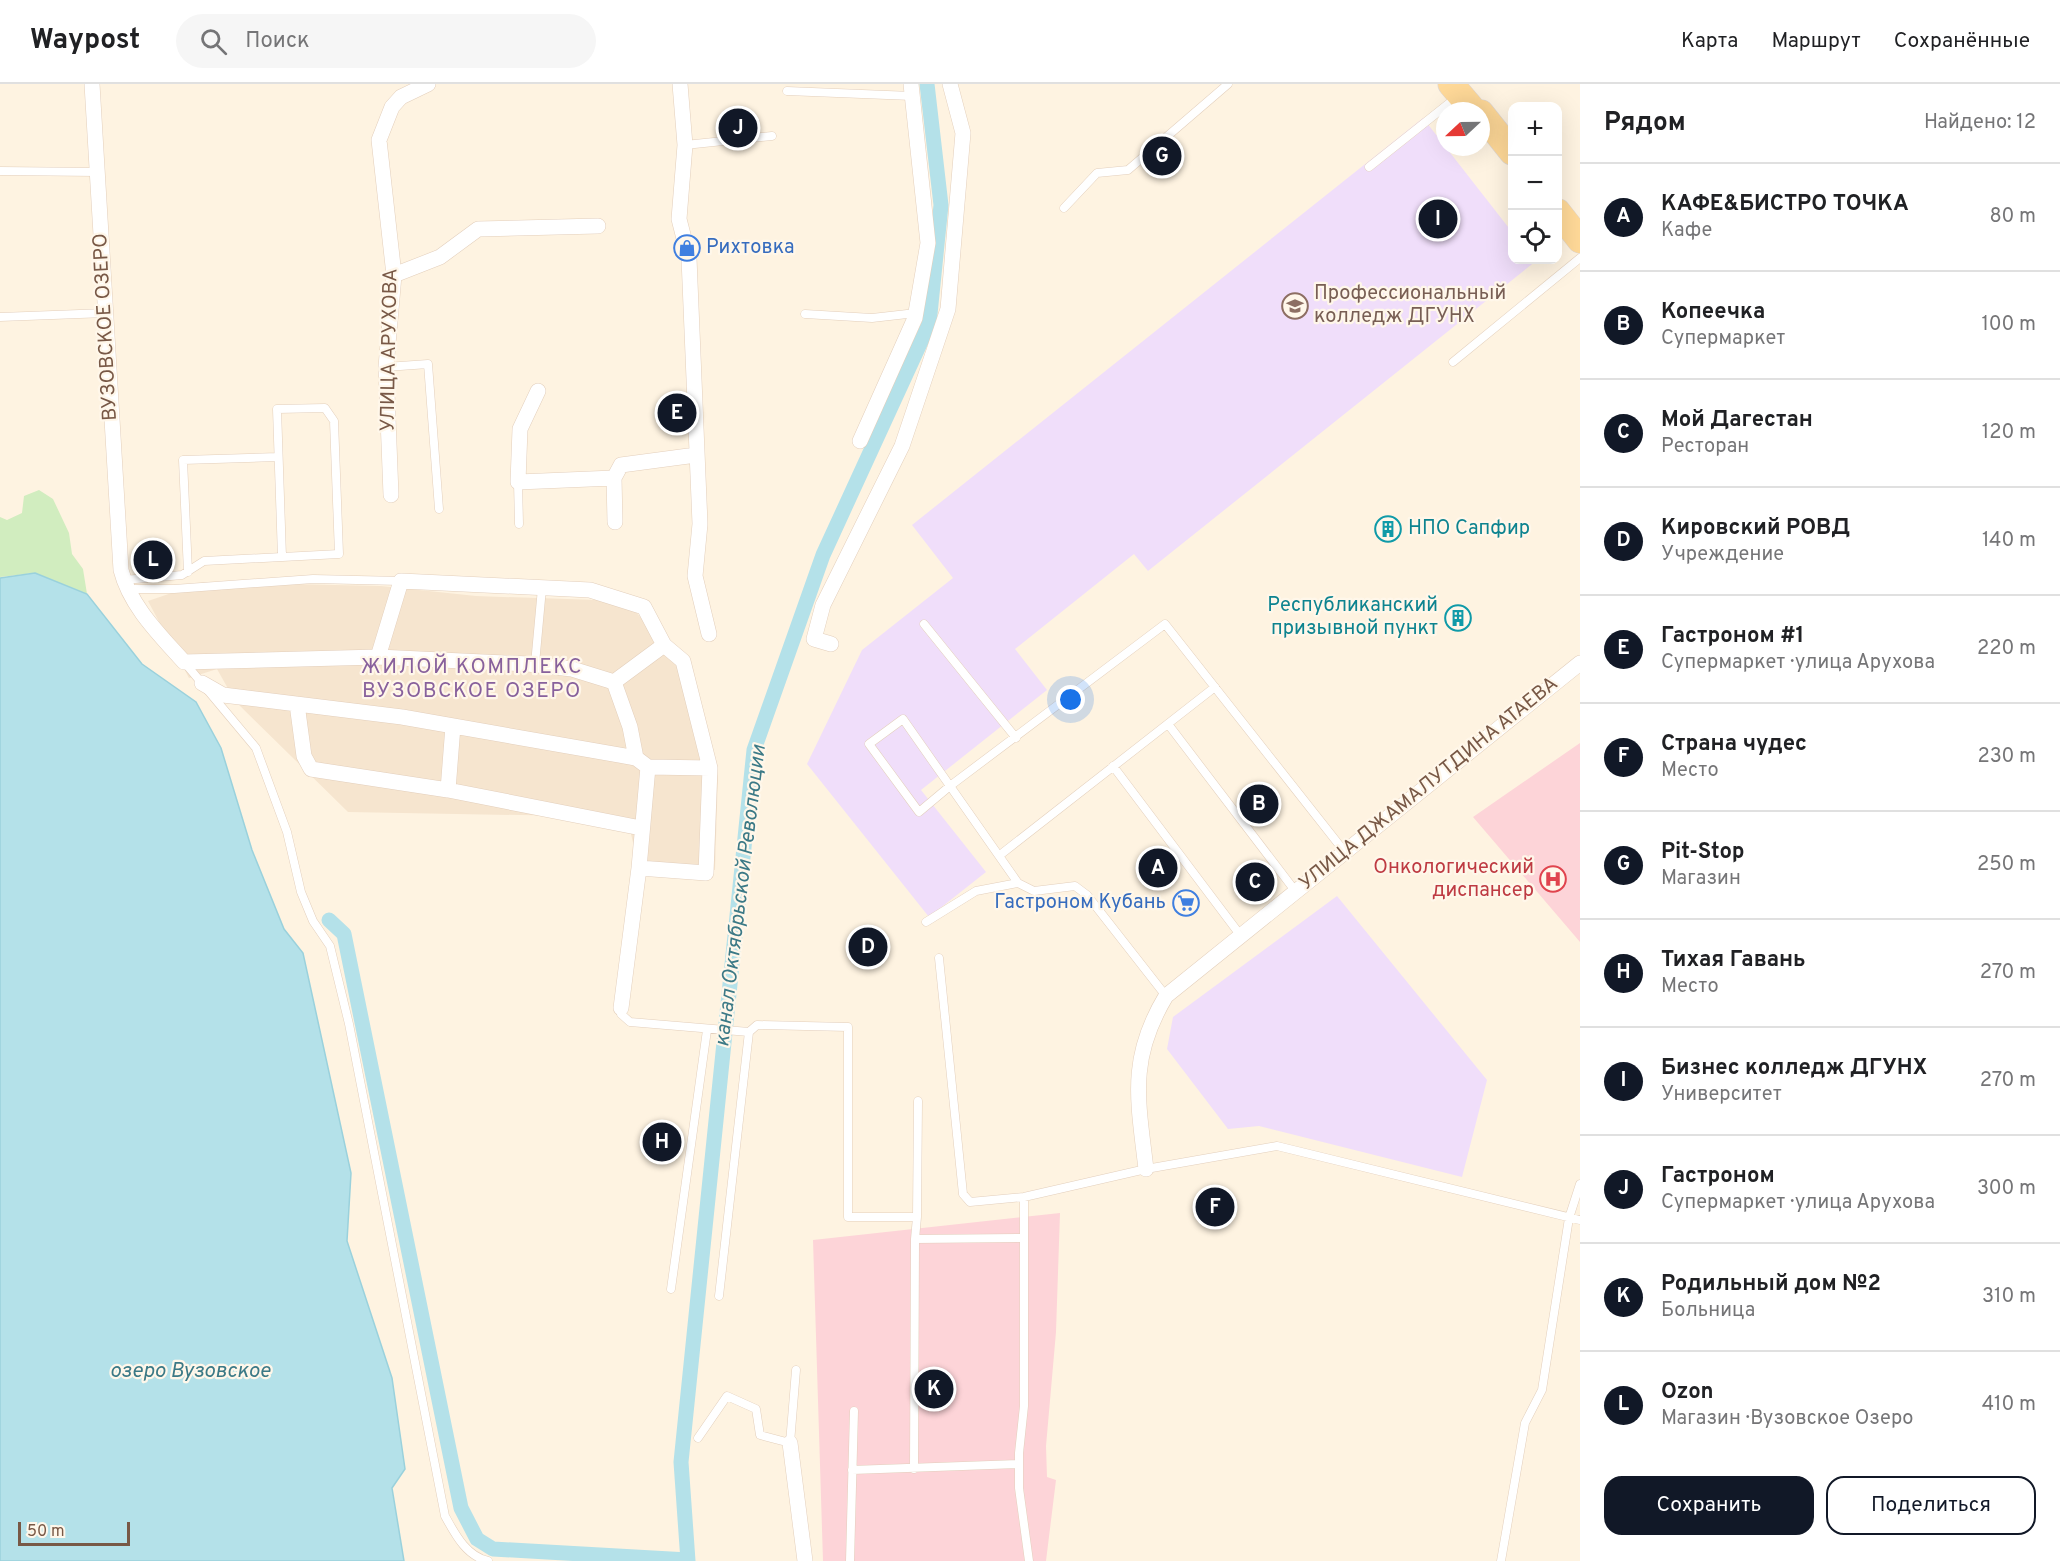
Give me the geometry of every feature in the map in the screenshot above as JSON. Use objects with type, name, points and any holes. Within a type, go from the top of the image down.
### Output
[{"type":"main road","points":[[1466,99],[1508,147]]},
{"type":"main road","points":[[1490,131],[1510,156]]},
{"type":"main road","points":[[1560,210],[1580,234]]},
{"type":"main road","points":[[1562,218],[1580,240]]},
{"type":"street","name":"ВУЗОВСКОЕ ОЗЕРО","points":[[92,84],[124,580]]},
{"type":"street","name":"УЛИЦА АРУХОВА","points":[[391,495],[386,367],[394,275],[379,140],[392,107],[401,97],[428,84]]},
{"type":"street","points":[[680,84],[685,145],[679,219],[688,258],[700,524],[695,576],[709,634]]},
{"type":"street","points":[[831,644],[814,639],[823,605],[902,446],[948,309],[963,133],[951,84]]},
{"type":"street","points":[[860,441],[916,313],[928,243],[911,90]]},
{"type":"street","points":[[394,275],[440,257],[477,229],[598,226]]},
{"type":"street","points":[[538,391],[520,429],[518,482],[615,478]]},
{"type":"street","points":[[615,522],[615,478],[621,465],[696,455]]},
{"type":"street","points":[[124,580],[157,631],[184,662],[378,657],[535,664],[572,669],[614,682]]},
{"type":"street","points":[[378,657],[401,581],[590,590],[644,607],[664,645],[683,661],[710,768],[706,873],[639,868]]},
{"type":"street","points":[[614,682],[664,645]]},
{"type":"street","name":"УЛИЦА ДЖАМАЛУТДИНА АТАЕВА","points":[[1146,1169],[1137,1091],[1138,1066],[1153,1017],[1166,996],[1580,663]]},
{"type":"street","points":[[614,682],[642,763],[639,868],[621,1008]]},
{"type":"street","points":[[202,683],[223,694],[402,717],[642,763],[710,768]]},
{"type":"street","points":[[297,705],[304,756],[311,769],[448,790],[641,828]]},
{"type":"street","points":[[448,790],[453,726]]},
{"type":"street","points":[[790,1443],[805,1561]]},
{"type":"lane","points":[[1064,208],[1097,173],[1128,170],[1228,84]]},
{"type":"lane","points":[[788,90],[911,90]]},
{"type":"lane","points":[[1369,167],[1466,99]]},
{"type":"lane","points":[[685,145],[772,136]]},
{"type":"lane","points":[[0,171],[97,172]]},
{"type":"lane","points":[[1453,362],[1580,258]]},
{"type":"lane","points":[[0,317],[106,313]]},
{"type":"lane","points":[[805,314],[872,318],[916,313]]},
{"type":"lane","points":[[386,367],[428,364],[439,509]]},
{"type":"lane","points":[[124,580],[171,577],[188,572],[204,561],[282,557],[339,554],[334,421],[325,408],[277,409],[282,557]]},
{"type":"lane","points":[[188,572],[183,460],[278,457]]},
{"type":"lane","points":[[518,482],[519,524]]},
{"type":"lane","points":[[124,580],[174,589],[313,579],[401,581]]},
{"type":"lane","points":[[535,664],[542,588]]},
{"type":"lane","points":[[924,624],[1016,738]]},
{"type":"lane","points":[[1166,996],[1082,888],[1075,886],[1034,891],[1018,883],[1000,855],[950,786],[903,719],[868,744],[919,813],[950,786],[1165,624],[1344,851]]},
{"type":"lane","points":[[184,662],[256,748],[287,832],[301,892],[314,921],[330,946],[349,1024],[445,1516],[459,1541],[477,1558],[488,1561]]},
{"type":"lane","points":[[1000,855],[1215,687]]},
{"type":"lane","points":[[1168,724],[1296,892]]},
{"type":"lane","points":[[1113,766],[1241,936]]},
{"type":"lane","points":[[926,922],[976,891],[1018,883]]},
{"type":"lane","points":[[939,958],[963,1194],[970,1202],[1024,1197],[1146,1169],[1277,1146],[1580,1220]]},
{"type":"lane","points":[[621,1008],[621,1014],[630,1022],[749,1032]]},
{"type":"lane","points":[[719,1296],[749,1032],[757,1025],[848,1027],[848,1217],[917,1217]]},
{"type":"lane","points":[[671,1289],[707,1030]]},
{"type":"lane","points":[[914,1469],[918,1101]]},
{"type":"lane","points":[[1501,1561],[1525,1423],[1542,1390],[1569,1218],[1580,1184]]},
{"type":"lane","points":[[1024,1197],[1024,1406],[1019,1488],[1029,1561]]},
{"type":"lane","points":[[915,1239],[1024,1238]]},
{"type":"lane","points":[[698,1438],[727,1396],[756,1409],[760,1435],[790,1443],[796,1370]]},
{"type":"lane","points":[[850,1561],[854,1411]]},
{"type":"lane","points":[[852,1470],[1019,1464]]},
{"type":"shaded area","points":[[1423,118],[1436,135],[1436,156],[1453,156],[1508,227],[1508,264],[1532,264],[1148,571],[1134,554],[1015,649],[1047,690],[921,790],[986,872],[929,917],[807,764],[862,650],[953,578],[912,525]]},
{"type":"shaded area","points":[[204,582],[381,586],[476,596],[626,601],[673,654],[718,776],[715,870],[639,868],[627,817],[348,812],[235,701],[217,669],[189,678],[148,601]]},
{"type":"shaded area","name":"Онкологический диспансер","points":[[1580,743],[1580,942],[1473,817]]},
{"type":"shaded area","points":[[1337,896],[1487,1080],[1462,1177],[1259,1126],[1228,1129],[1167,1049],[1173,1017]]},
{"type":"shaded area","points":[[1060,1213],[1056,1332],[1046,1446],[1047,1477],[1056,1480],[1046,1561],[823,1561],[813,1240]]},
{"type":"green space","points":[[39,490],[53,499],[69,533],[72,554],[83,569],[87,594],[35,573],[0,577],[0,517],[7,520],[22,513],[24,496]]},
{"type":"water","name":"озеро Вузовское","points":[[35,573],[87,594],[142,664],[196,702],[221,748],[252,850],[284,929],[303,953],[351,1173],[347,1241],[392,1378],[405,1469],[392,1488],[404,1561],[0,1561],[0,578]]},
{"type":"waterway","name":"канал Октябрьской Революции","points":[[688,1561],[681,1462],[754,750],[823,555],[929,324],[941,205],[927,84]]},
{"type":"waterway","points":[[329,920],[344,934],[461,1508],[477,1539],[493,1549],[688,1560]]},
{"type":"place","name":"Гастроном","points":[[738,128]]},
{"type":"place","name":"Pit-Stop","points":[[1162,156]]},
{"type":"place","name":"Бизнес колледж ДГУНХ","points":[[1438,219]]},
{"type":"place","name":"Рихтовка","points":[[687,248]]},
{"type":"place","name":"Профессиональный колледж ДГУНХ","points":[[1295,306]]},
{"type":"place","name":"Гастроном #1","points":[[677,413]]},
{"type":"place","name":"НПО Сапфир","points":[[1388,529]]},
{"type":"place","name":"Ozon","points":[[153,560]]},
{"type":"place","name":"Республиканский призывной пункт","points":[[1458,618]]},
{"type":"place","name":"Копеечка","points":[[1259,804]]},
{"type":"place","name":"КАФЕ&БИСТРО ТОЧКА","points":[[1158,868]]},
{"type":"place","name":"Онкологический диспансер","points":[[1553,879]]},
{"type":"place","name":"Мой Дагестан","points":[[1255,882]]},
{"type":"place","name":"Гастроном Кубань","points":[[1186,903]]},
{"type":"place","name":"Кировский РОВД","points":[[868,947]]},
{"type":"place","name":"Тихая Гавань","points":[[662,1142]]},
{"type":"place","name":"Страна чудес","points":[[1215,1207]]},
{"type":"place","name":"Родильный дом №2","points":[[934,1389]]},
{"type":"district","name":"ЖИЛОЙ КОМПЛЕКС ВУЗОВСКОЕ ОЗЕРО","points":[[472,679]]}]
